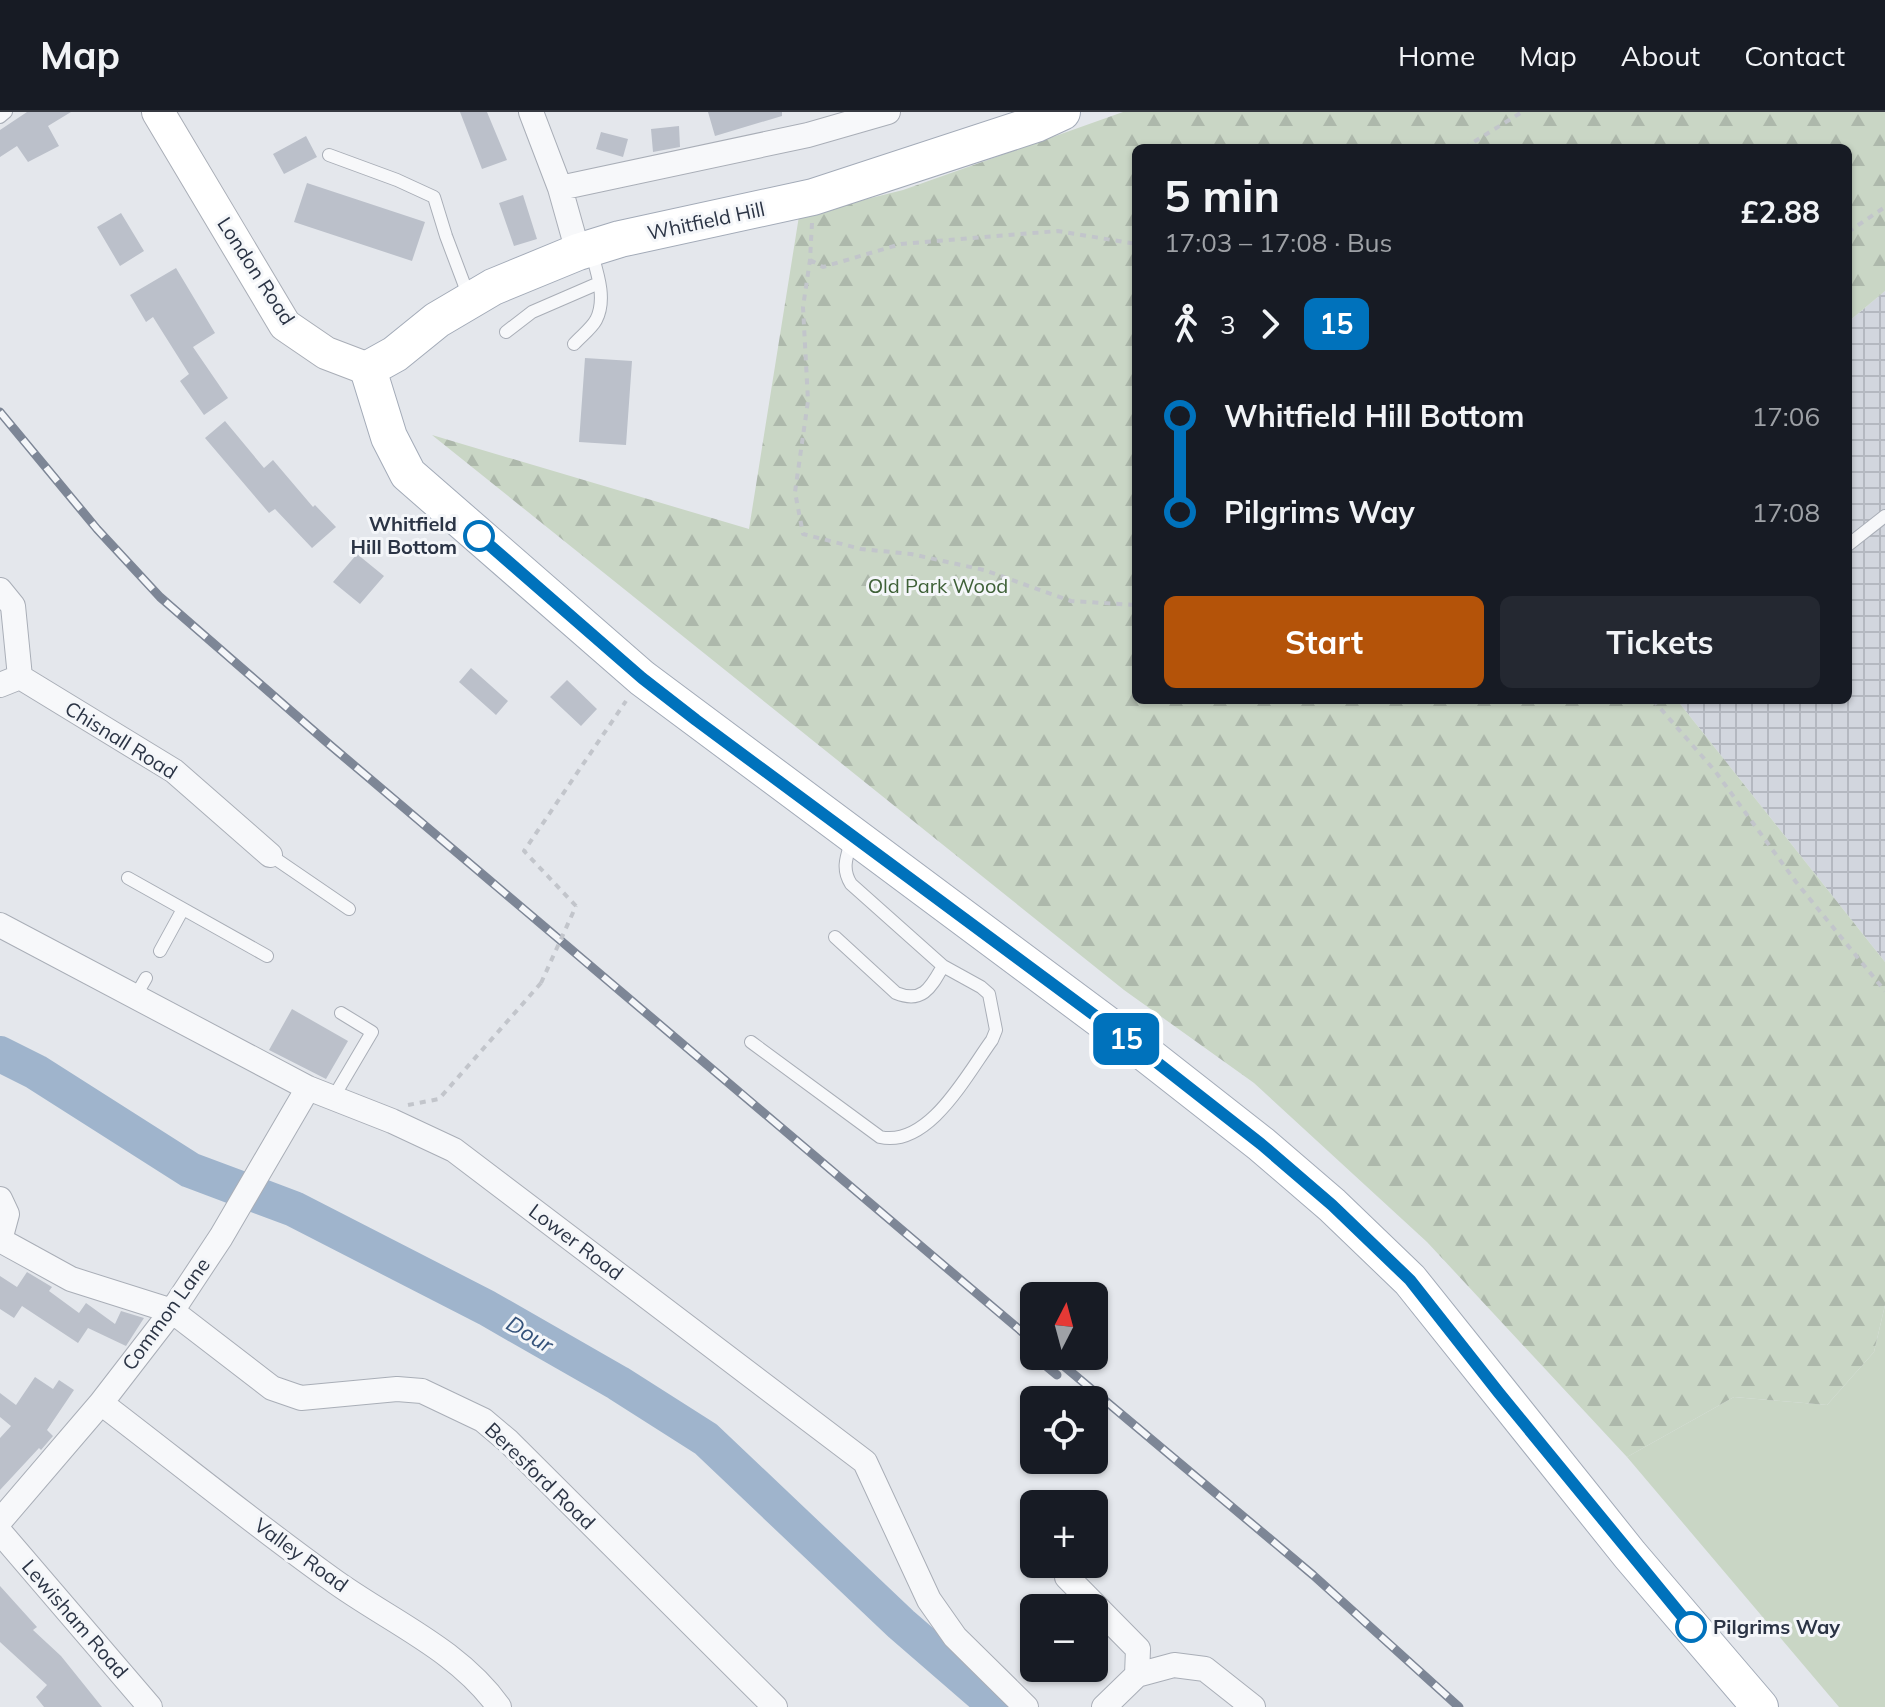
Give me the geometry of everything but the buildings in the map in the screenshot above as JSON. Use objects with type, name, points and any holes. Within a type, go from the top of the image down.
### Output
[{"type":"main road","name":"Whitfield Hill","points":[[368,369],[395,354],[437,320],[493,287],[584,250],[813,197],[1036,124],[1062,112]]},
{"type":"main road","points":[[368,369],[389,437],[408,474],[642,678],[1136,1046],[1261,1144],[1343,1215],[1410,1280],[1630,1555],[1760,1707]]},
{"type":"street","name":"London Road","points":[[158,112],[285,325],[326,353],[368,369]]},
{"type":"street","points":[[531,112],[584,250]]},
{"type":"street","points":[[560,188],[808,135],[888,112]]},
{"type":"street","points":[[0,590],[13,606],[10,681]]},
{"type":"street","name":"Chisnall Road","points":[[10,681],[174,771],[270,855]]},
{"type":"street","name":"Lower Road","points":[[0,925],[141,988],[308,1088],[392,1121],[454,1150],[865,1462],[929,1600],[955,1637],[1026,1707]]},
{"type":"street","name":"Common Lane","points":[[0,1521],[101,1403],[172,1311],[221,1237],[308,1088]]},
{"type":"street","points":[[0,1199],[7,1214],[0,1240],[71,1279],[172,1311]]},
{"type":"street","name":"Beresford Road","points":[[172,1311],[272,1388],[301,1398],[397,1389],[422,1391],[483,1420],[508,1441],[775,1707]]},
{"type":"street","name":"Valley Road","points":[[101,1403],[331,1579],[454,1658],[487,1690],[499,1707]]},
{"type":"street","name":"Lewisham Road","points":[[0,1532],[142,1704]]},
{"type":"street","points":[[1068,1578],[1138,1649],[1137,1675]]},
{"type":"street","points":[[1104,1707],[1137,1675],[1174,1665],[1205,1669],[1253,1707]]},
{"type":"lane","points":[[0,117],[6,112]]},
{"type":"lane","points":[[329,155],[434,197],[470,300]]},
{"type":"lane","points":[[574,344],[595,321],[600,307],[599,283],[584,250]]},
{"type":"lane","points":[[506,332],[532,312],[599,283]]},
{"type":"lane","points":[[1852,542],[1885,516]]},
{"type":"lane","points":[[751,1042],[880,1137],[894,1140],[909,1136],[934,1119],[996,1030],[989,994],[943,966],[851,884],[844,867],[852,836]]},
{"type":"lane","points":[[270,855],[349,909]]},
{"type":"lane","points":[[128,878],[267,956]]},
{"type":"lane","points":[[160,951],[183,909]]},
{"type":"lane","points":[[835,937],[896,993],[908,998],[917,997],[933,985],[943,966]]},
{"type":"lane","points":[[333,1098],[372,1032],[341,1013]]},
{"type":"path","points":[[1470,144],[1522,112]]},
{"type":"path","points":[[813,197],[810,260],[803,307],[808,401],[795,492],[803,534],[861,549],[911,554],[984,570],[1071,601],[1132,605]]},
{"type":"path","points":[[1852,229],[1885,207]]},
{"type":"path","points":[[810,260],[823,267],[901,244],[1058,231],[1132,243]]},
{"type":"path","points":[[392,1121],[405,1106],[439,1099],[541,983],[576,906],[524,851],[642,678]]},
{"type":"path","points":[[1656,704],[1715,771],[1796,882],[1885,991]]},
{"type":"shaded area","points":[[1885,291],[1885,962],[1680,704],[1852,704],[1852,319]]},
{"type":"green space","name":"Old Park Wood","points":[[1123,112],[1885,112],[1885,291],[1852,319],[1852,144],[1132,144],[1132,704],[1680,704],[1885,962],[1885,1305],[1874,1352],[1827,1405],[1734,1397],[1627,1457],[1427,1242],[1254,1083],[1124,990],[432,435],[749,529],[799,216],[903,190]]},
{"type":"green space","points":[[1885,1305],[1885,1707],[1839,1707],[1627,1457],[1734,1397],[1827,1405],[1874,1352]]},
{"type":"waterway","name":"Dour","points":[[0,1054],[36,1072],[190,1170],[294,1209],[487,1308],[618,1383],[706,1439],[901,1624],[997,1707]]},
{"type":"railway","points":[[0,412],[97,529],[160,597],[1020,1330]]},
{"type":"railway","points":[[1051,1370],[1057,1375]]},
{"type":"railway","points":[[1069,1370],[1313,1575],[1459,1707]]},
{"type":"bus line","name":"15","points":[[479,536],[642,678],[1136,1046],[1261,1144],[1332,1205],[1410,1280],[1691,1627]]},
{"type":"place","name":"Whitfield Hill Bottom","points":[[479,536]]},
{"type":"place","name":"Pilgrims Way","points":[[1691,1627]]}]
